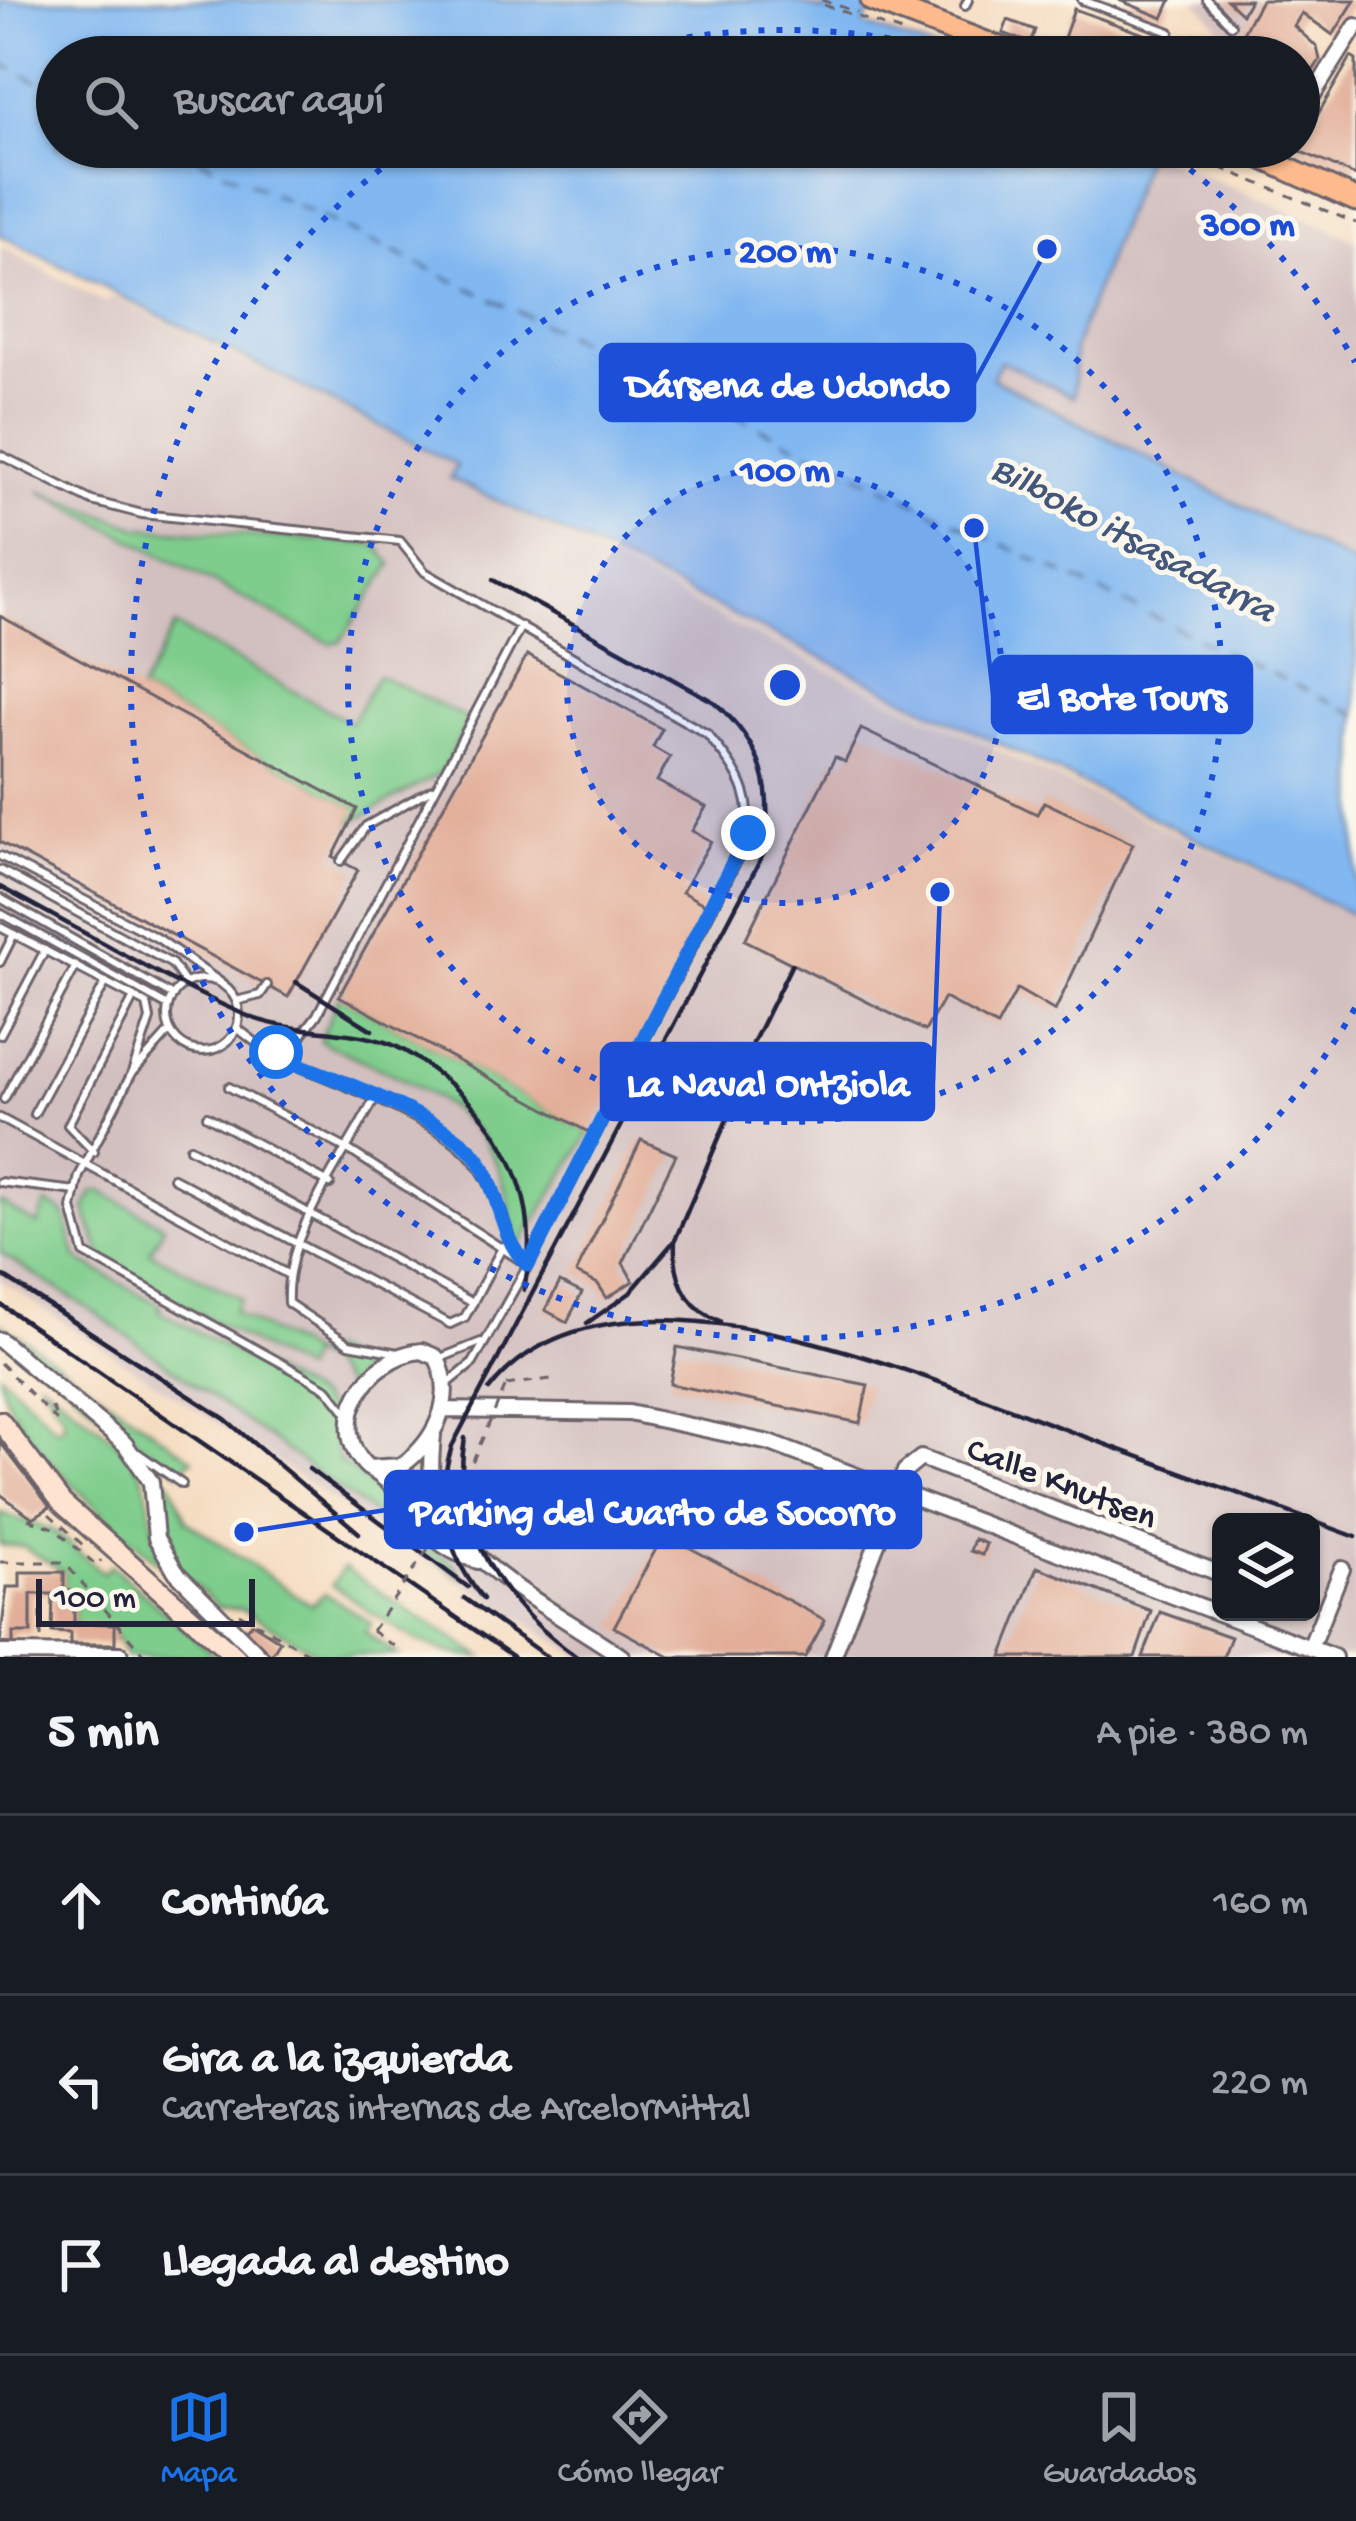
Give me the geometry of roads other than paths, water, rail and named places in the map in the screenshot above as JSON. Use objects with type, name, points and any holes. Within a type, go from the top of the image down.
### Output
[{"type":"main road","points":[[874,10],[912,6],[977,36]]},
{"type":"main road","points":[[1301,168],[1356,200]]},
{"type":"street","points":[[1320,83],[1356,26]]},
{"type":"street","points":[[0,1340],[125,1444],[156,1496],[156,1538],[176,1572],[261,1657]]},
{"type":"street","points":[[368,1468],[401,1466],[433,1434],[446,1385],[437,1359],[422,1351],[401,1353],[367,1382],[351,1417],[352,1453],[368,1468],[390,1484],[428,1534],[456,1555],[483,1562]]},
{"type":"street","points":[[443,1410],[629,1413],[770,1443],[1321,1653],[1318,1621]]},
{"type":"street","points":[[0,1421],[62,1503],[236,1657]]},
{"type":"street","points":[[433,1434],[437,1503],[452,1529],[483,1562],[622,1657]]},
{"type":"street","name":"Calle Knutsen","points":[[898,1488],[908,1464],[921,1458],[1212,1571]]},
{"type":"street","points":[[833,1657],[898,1488]]},
{"type":"street","points":[[1320,1606],[1342,1569]]},
{"type":"street","points":[[0,1653],[120,1654]]},
{"type":"lane","points":[[1082,0],[1170,32],[1169,36]]},
{"type":"lane","points":[[1207,0],[1231,25]]},
{"type":"lane","points":[[0,455],[92,501],[142,514],[400,541],[425,572],[707,734],[739,772],[750,817],[733,871],[528,1265],[473,1363],[446,1385]]},
{"type":"lane","points":[[272,1055],[298,1040],[317,1015],[521,626]]},
{"type":"lane","points":[[341,861],[366,826],[436,788]]},
{"type":"lane","points":[[0,856],[158,939],[220,982],[236,1001],[237,1028],[229,1041],[199,1052],[171,1030],[168,1006],[186,984],[220,982]]},
{"type":"lane","points":[[0,870],[172,964],[186,984]]},
{"type":"lane","points":[[0,898],[173,996]]},
{"type":"lane","points":[[0,913],[168,1006]]},
{"type":"lane","points":[[0,927],[147,1004],[150,1019],[132,1072],[76,1192],[72,1208],[84,1253],[328,1389],[351,1417]]},
{"type":"lane","points":[[0,962],[14,934]]},
{"type":"lane","points":[[0,1035],[45,950]]},
{"type":"lane","points":[[4,1099],[76,966]]},
{"type":"lane","points":[[34,1114],[106,982]]},
{"type":"lane","points":[[236,1001],[260,995],[267,986]]},
{"type":"lane","points":[[95,1153],[68,1125],[134,997]]},
{"type":"lane","points":[[237,1028],[272,1055],[375,1099],[472,1151],[503,1214],[514,1253]]},
{"type":"lane","points":[[132,1072],[171,1030]]},
{"type":"lane","points":[[230,1087],[349,1150],[528,1265]]},
{"type":"lane","points":[[375,1099],[296,1247],[286,1274],[288,1303],[350,1344],[381,1354],[401,1353]]},
{"type":"lane","points":[[207,1116],[330,1184]]},
{"type":"lane","points":[[0,1118],[286,1274]]},
{"type":"lane","points":[[190,1148],[473,1303]]},
{"type":"lane","points":[[172,1178],[450,1324],[465,1317],[503,1246]]},
{"type":"lane","points":[[0,1182],[76,1192]]},
{"type":"lane","points":[[437,1359],[485,1340]]},
{"type":"lane","points":[[125,1444],[182,1484]]},
{"type":"water","name":"Bilboko itsasadarra","points":[[0,0],[791,0],[824,11],[828,0],[875,0],[864,25],[895,36],[36,36],[36,168],[1142,168],[1074,348],[1074,397],[1001,361],[992,378],[1356,565],[1356,916],[450,478],[457,465],[0,235]]},
{"type":"railway","points":[[483,1599],[460,1564],[447,1526],[444,1487],[452,1446],[764,853],[767,830],[762,770],[744,735],[714,702],[493,580]]},
{"type":"railway","points":[[0,887],[243,1014],[277,1025],[385,1042],[439,1075],[484,1119],[515,1170],[528,1227],[524,1290]]},
{"type":"railway","points":[[587,1323],[630,1293],[675,1240],[741,1087],[753,1043],[792,964]]},
{"type":"railway","points":[[296,982],[372,1030]]},
{"type":"railway","points":[[675,1240],[683,1289],[698,1308],[720,1321]]},
{"type":"railway","points":[[0,1274],[225,1419],[359,1533]]},
{"type":"railway","points":[[0,1304],[514,1657]]},
{"type":"railway","points":[[489,1390],[542,1345],[609,1324],[686,1321],[768,1332],[931,1379],[1356,1537]]},
{"type":"railway","points":[[465,1438],[466,1504],[489,1564],[528,1615],[577,1657]]},
{"type":"railway","points":[[309,1469],[468,1587]]},
{"type":"railway","points":[[464,1598],[547,1657]]},
{"type":"place","name":"Dársena de Udondo","points":[[1047,249]]},
{"type":"place","name":"El Bote Tours","points":[[974,528]]},
{"type":"place","name":"La Naval Ontziola","points":[[940,892]]},
{"type":"place","name":"Parking del Cuarto de Socorro","points":[[244,1532]]}]
